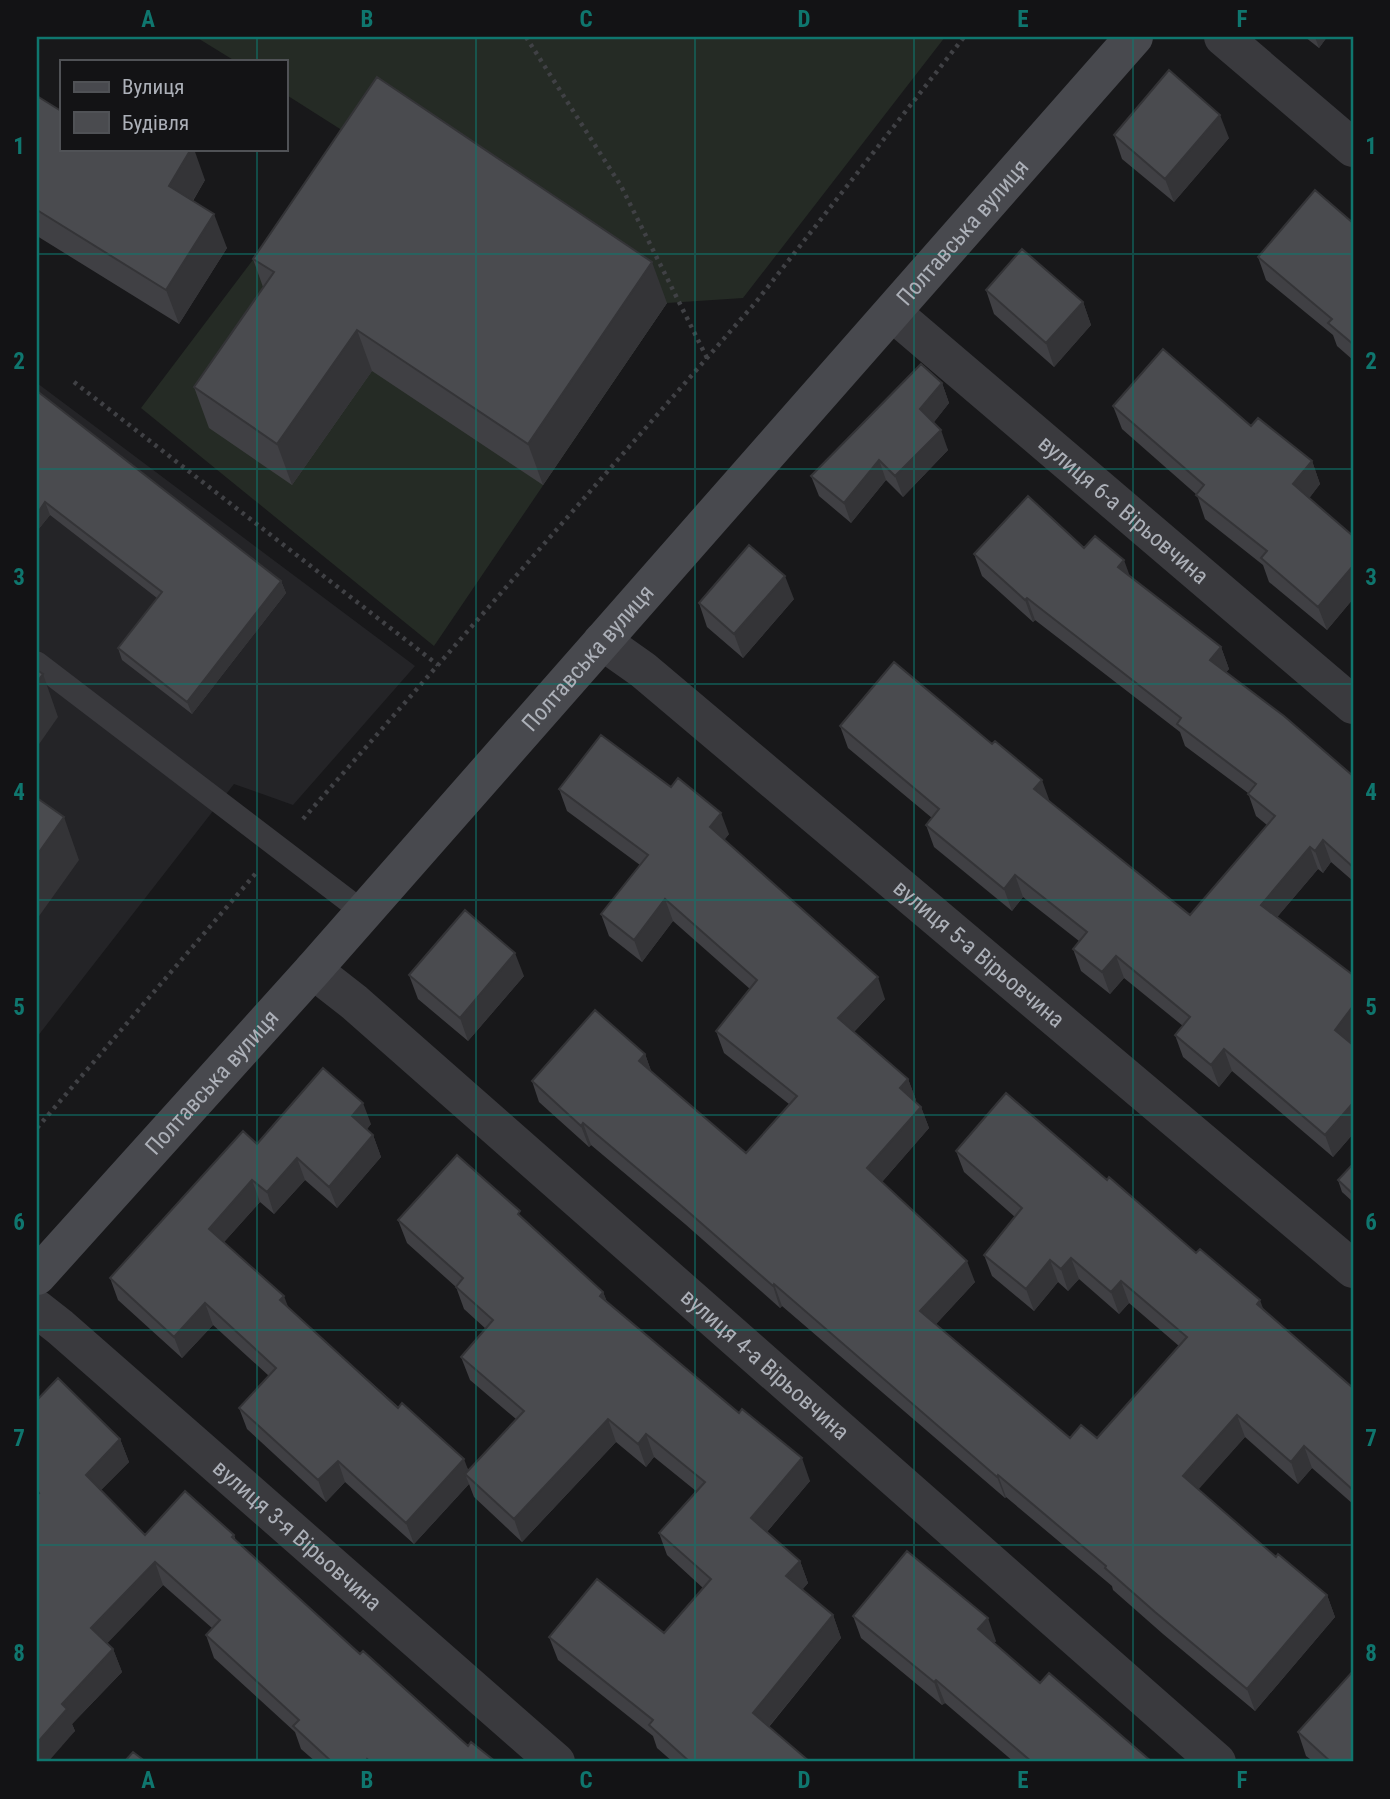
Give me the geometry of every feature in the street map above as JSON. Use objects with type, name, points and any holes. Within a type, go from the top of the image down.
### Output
[{"type":"main road","name":"Полтавська вулиця","points":[[37,1276],[313,970],[1134,37]]},
{"type":"street","points":[[1223,37],[1353,148]]},
{"type":"street","name":"вулиця 6-а Вірьовчина","points":[[893,313],[1353,705]]},
{"type":"street","name":"вулиця 5-а Вірьовчина","points":[[602,641],[643,670],[1353,1269]]},
{"type":"street","name":"вулиця 4-а Вірьовчинa","points":[[313,970],[1217,1762]]},
{"type":"street","name":"вулиця 3-я Вірьовчина","points":[[37,1309],[556,1762]]},
{"type":"lane","points":[[37,663],[363,912]]},
{"type":"path","points":[[526,37],[621,186],[707,358]]},
{"type":"path","points":[[37,1128],[755,302],[964,37]]},
{"type":"path","points":[[74,382],[438,664]]},
{"type":"shaded area","points":[[196,37],[945,37],[743,298],[667,303],[434,646],[141,408],[348,134],[287,95],[287,60],[233,60]]},
{"type":"shaded area","points":[[37,383],[415,666],[293,805],[234,784],[37,1037]]},
{"type":"building","points":[[1169,70],[1220,115],[1165,179],[1114,135]]},
{"type":"building","points":[[377,77],[652,262],[528,444],[357,330],[277,444],[194,387],[274,272],[253,259]]},
{"type":"building","points":[[37,96],[60,110],[60,150],[190,150],[169,186],[214,214],[166,290],[37,210]]},
{"type":"building","points":[[1315,190],[1353,223],[1353,344],[1328,323],[1332,319],[1258,257]]},
{"type":"building","points":[[1022,249],[1083,302],[1046,343],[986,290]]},
{"type":"building","points":[[1163,349],[1251,426],[1258,418],[1312,461],[1293,484],[1353,536],[1353,566],[1318,607],[1261,558],[1267,551],[1196,495],[1204,485],[1113,406]]},
{"type":"building","points":[[921,364],[942,383],[920,409],[941,430],[895,476],[879,460],[844,503],[811,476]]},
{"type":"building","points":[[37,391],[281,581],[187,702],[118,648],[162,592],[45,502],[37,514]]},
{"type":"building","points":[[1028,496],[1084,548],[1095,536],[1124,560],[1118,567],[1221,647],[1210,660],[1284,716],[1353,776],[1353,867],[1323,840],[1315,851],[1310,847],[1261,905],[1353,975],[1353,1006],[1335,1030],[1353,1045],[1353,1103],[1325,1135],[1224,1049],[1211,1065],[1175,1035],[1190,1017],[1116,956],[1102,972],[1073,949],[1087,932],[1015,875],[1004,889],[926,825],[939,809],[840,726],[894,662],[992,744],[995,741],[1042,780],[1034,789],[1190,915],[1275,816],[1248,794],[1256,784],[1177,724],[1181,718],[1027,598],[1025,600],[974,554]]},
{"type":"building","points":[[749,545],[785,576],[734,634],[699,603]]},
{"type":"building","points":[[37,670],[43,674],[37,682]]},
{"type":"building","points":[[601,735],[671,787],[678,778],[721,813],[710,827],[878,977],[838,1018],[908,1079],[900,1088],[921,1107],[867,1168],[967,1261],[920,1311],[1070,1438],[1081,1425],[1097,1438],[1187,1337],[1121,1281],[1111,1292],[1071,1258],[1061,1269],[1050,1260],[1026,1289],[984,1255],[1022,1208],[956,1151],[1006,1093],[1196,1253],[1200,1249],[1260,1300],[1257,1304],[1353,1388],[1353,1490],[1304,1446],[1291,1462],[1237,1415],[1183,1476],[1276,1557],[1278,1554],[1327,1595],[1247,1689],[677,1202],[583,1123],[581,1126],[532,1081],[595,1010],[645,1054],[639,1061],[746,1153],[797,1096],[716,1031],[757,980],[665,899],[634,940],[601,914],[648,855],[559,789]]},
{"type":"building","points":[[37,798],[64,817],[37,855]]},
{"type":"building","points":[[465,910],[515,953],[460,1018],[409,975]]},
{"type":"building","points":[[323,1068],[363,1103],[352,1116],[373,1135],[329,1187],[297,1158],[267,1192],[252,1180],[209,1229],[284,1296],[280,1300],[398,1408],[402,1403],[464,1459],[406,1523],[338,1461],[318,1480],[239,1408],[276,1368],[205,1303],[174,1337],[110,1278],[243,1131],[257,1144]]},
{"type":"building","points":[[457,1155],[520,1211],[518,1214],[603,1292],[600,1296],[739,1413],[742,1409],[802,1458],[751,1518],[800,1561],[786,1576],[833,1615],[753,1713],[810,1762],[690,1762],[649,1725],[653,1720],[549,1637],[597,1579],[664,1633],[711,1579],[659,1533],[705,1482],[646,1434],[638,1444],[608,1419],[514,1519],[465,1474],[524,1411],[461,1357],[493,1320],[456,1287],[463,1278],[398,1220]]},
{"type":"building","points":[[1353,1164],[1353,1194],[1338,1180]]},
{"type":"building","points":[[58,1378],[120,1439],[86,1475],[145,1535],[185,1491],[360,1654],[363,1651],[468,1746],[471,1742],[496,1762],[371,1762],[367,1759],[365,1762],[332,1762],[293,1726],[299,1720],[206,1635],[220,1620],[155,1562],[91,1628],[113,1649],[62,1704],[67,1709],[37,1743],[37,1400]]},
{"type":"building","points":[[907,1551],[988,1618],[978,1629],[1040,1683],[1049,1673],[1152,1762],[1032,1762],[936,1680],[934,1682],[853,1616]]},
{"type":"building","points":[[1353,1671],[1353,1762],[1331,1762],[1298,1732]]},
{"type":"building","points":[[133,1752],[146,1762],[124,1762]]}]
